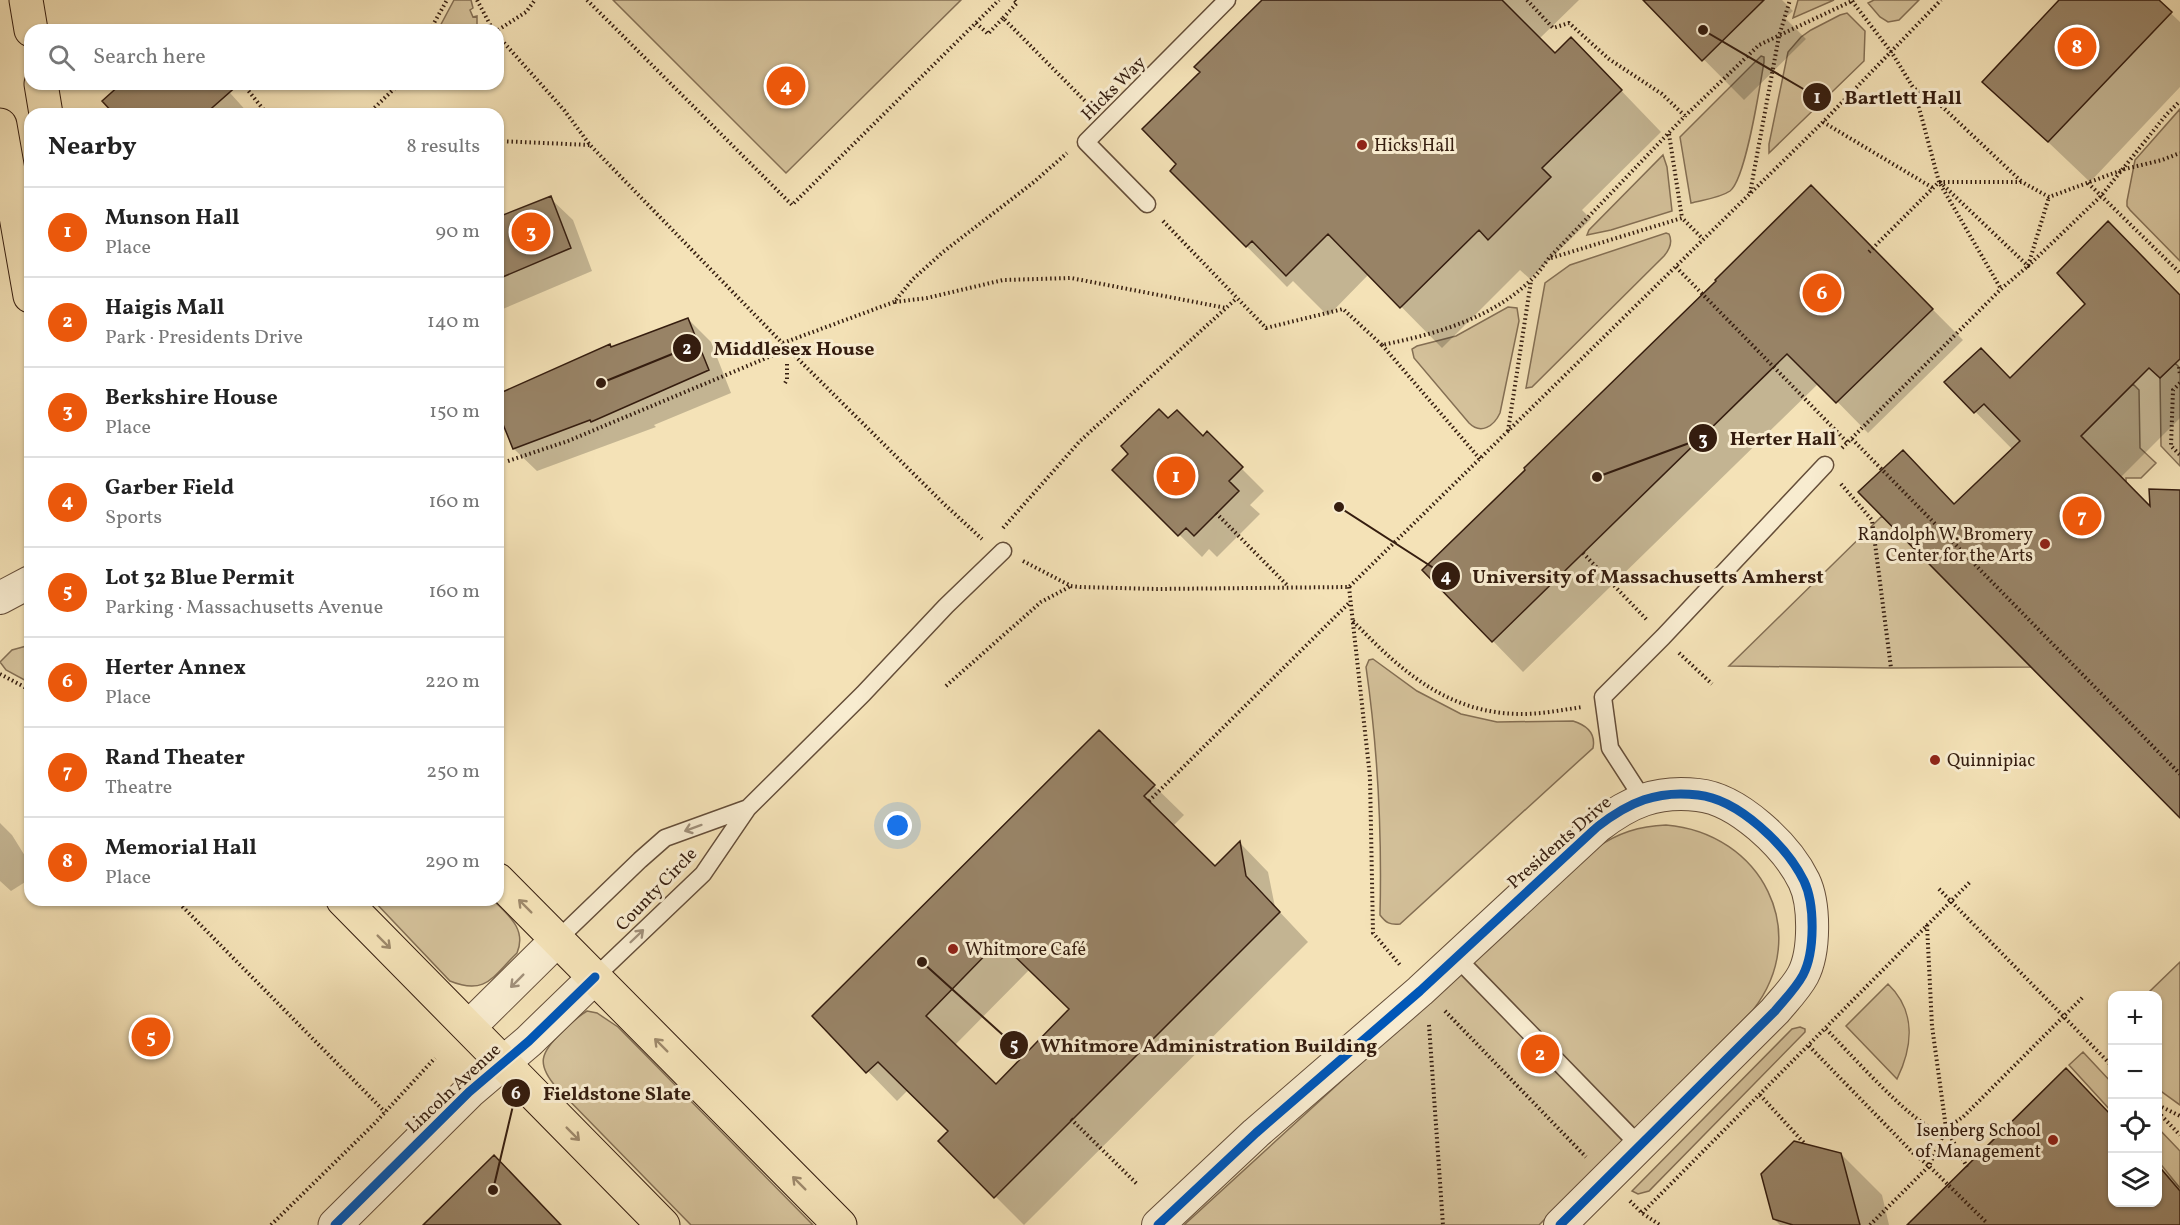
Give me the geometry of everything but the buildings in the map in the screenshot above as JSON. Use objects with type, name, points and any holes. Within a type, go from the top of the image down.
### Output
[{"type":"main road","points":[[26,0],[31,24]]},
{"type":"main road","points":[[41,90],[45,108]]},
{"type":"main road","points":[[1,142],[24,264]]},
{"type":"main road","points":[[504,886],[840,1225]]},
{"type":"main road","points":[[349,906],[663,1225]]},
{"type":"street","name":"Presidents Drive","points":[[1158,1225],[1256,1133],[1456,957],[1597,827],[1620,810],[1642,799],[1671,795],[1700,795],[1733,807],[1765,830],[1791,861],[1805,884],[1812,927],[1811,949],[1804,973],[1791,993],[1560,1225]]},
{"type":"street","name":"Lincoln Avenue","points":[[469,1028],[558,939]]},
{"type":"street","name":"Lincoln Avenue","points":[[335,1225],[469,1092],[530,1041],[595,977]]},
{"type":"lane","name":"Hicks Way","points":[[1147,204],[1086,142],[1227,0]]},
{"type":"lane","points":[[1642,799],[1610,748],[1603,698],[1825,465]]},
{"type":"lane","points":[[748,808],[863,694],[946,606],[996,548]]},
{"type":"lane","name":"County Circle","points":[[558,939],[665,838],[748,808]]},
{"type":"lane","name":"County Circle","points":[[595,977],[703,874],[748,808]]},
{"type":"lane","points":[[1456,957],[1639,1145]]},
{"type":"path","points":[[433,24],[447,0]]},
{"type":"path","points":[[477,0],[490,24]]},
{"type":"path","points":[[504,26],[526,12],[535,0]]},
{"type":"path","points":[[587,0],[792,205],[999,0]]},
{"type":"path","points":[[976,23],[988,34],[1017,3],[1014,0]]},
{"type":"path","points":[[1527,0],[1553,28],[1569,23],[1609,59],[1662,94],[1685,116]]},
{"type":"path","points":[[1750,193],[1779,36],[1790,0]]},
{"type":"path","points":[[1382,345],[1427,336],[1472,319],[1499,304],[1532,280],[1549,258],[1685,116],[1759,45],[1853,0],[1892,53],[1914,89],[1939,182],[2001,289]]},
{"type":"path","points":[[504,43],[564,110],[590,145],[788,349],[943,503],[996,548],[1071,586],[1157,589],[1349,586],[1823,122],[1941,0]]},
{"type":"path","points":[[1003,18],[1106,123]]},
{"type":"path","points":[[1914,89],[1935,100],[2022,182],[2049,197],[2125,169],[2180,153]]},
{"type":"path","points":[[248,90],[262,108]]},
{"type":"path","points":[[374,108],[393,90]]},
{"type":"path","points":[[1892,668],[1872,520],[1825,465],[2001,289],[2101,196],[2125,169],[2166,115],[2180,101]]},
{"type":"path","points":[[1823,122],[1933,188]]},
{"type":"path","points":[[1669,134],[1683,218],[1703,239]]},
{"type":"path","points":[[504,141],[590,145]]},
{"type":"path","points":[[894,302],[913,279],[943,252],[1034,182],[1066,153],[1086,142]]},
{"type":"path","points":[[1869,252],[1939,182],[2022,182]]},
{"type":"path","points":[[1939,182],[2028,266]]},
{"type":"path","points":[[2088,183],[2180,273]]},
{"type":"path","points":[[2028,266],[2049,197]]},
{"type":"path","points":[[1147,204],[1266,328],[1343,309],[1382,345],[1480,459]]},
{"type":"path","points":[[1549,258],[1683,218]]},
{"type":"path","points":[[1676,267],[2180,774]]},
{"type":"path","points":[[783,343],[894,302],[927,298],[1003,280],[1071,278],[1226,308]]},
{"type":"path","points":[[1508,432],[1532,280]]},
{"type":"path","points":[[996,548],[1080,441],[1238,297]]},
{"type":"path","points":[[508,461],[568,441],[788,349]]},
{"type":"path","points":[[785,383],[788,380],[788,361]]},
{"type":"path","points":[[2179,367],[2180,375]]},
{"type":"path","points":[[2180,383],[2173,390],[2171,446],[2180,455]]},
{"type":"path","points":[[1216,513],[1288,587]]},
{"type":"path","points":[[946,686],[1041,602],[1071,586]]},
{"type":"path","points":[[1349,586],[1370,777],[1373,933],[1403,969]]},
{"type":"path","points":[[1149,801],[1350,602]]},
{"type":"path","points":[[1352,621],[1408,673],[1435,691],[1459,703],[1491,712],[1523,714],[1603,704]]},
{"type":"path","points":[[0,674],[24,687]]},
{"type":"path","points":[[1641,1213],[1971,881]]},
{"type":"path","points":[[1939,889],[2108,1062]]},
{"type":"path","points":[[182,906],[385,1112]]},
{"type":"path","points":[[1927,925],[1932,1026],[1946,1128],[1967,1167]]},
{"type":"path","points":[[1826,1029],[1906,1110],[1932,1128],[1946,1128],[1963,1117],[2084,996]]},
{"type":"path","points":[[1437,1006],[1445,1011],[1588,1159]]},
{"type":"path","points":[[1428,1018],[1443,1225]]},
{"type":"path","points":[[1809,1046],[1913,1153],[1987,1223]]},
{"type":"path","points":[[271,1225],[385,1112],[435,1058]]},
{"type":"path","points":[[1760,1095],[1805,1144]]},
{"type":"path","points":[[2162,1107],[2180,1116]]},
{"type":"path","points":[[2162,1117],[2180,1135]]},
{"type":"path","points":[[1071,1119],[1137,1184]]},
{"type":"path","points":[[1870,1225],[1929,1166],[1946,1128]]},
{"type":"path","points":[[1625,1197],[1641,1213],[1660,1225]]},
{"type":"path","points":[[1650,1219],[1652,1225]]},
{"type":"shaded area","points":[[454,0],[471,0],[473,8],[470,10],[473,17],[477,16],[477,24],[441,24]]},
{"type":"shaded area","points":[[613,0],[961,0],[786,173]]},
{"type":"shaded area","points":[[1798,0],[1834,0],[1793,18]]},
{"type":"shaded area","points":[[1874,0],[1919,0],[1899,20],[1888,22],[1880,17],[1868,3]]},
{"type":"shaded area","points":[[1847,13],[1865,31],[1864,61],[1769,153],[1788,52],[1801,37],[1811,30]]},
{"type":"shaded area","points":[[1761,56],[1764,57],[1764,62],[1756,110],[1747,151],[1736,183],[1726,193],[1691,203],[1680,137]]},
{"type":"shaded area","points":[[2180,109],[2180,261],[2130,210],[2127,201],[2135,160]]},
{"type":"shaded area","points":[[1663,155],[1667,167],[1672,211],[1587,235],[1589,230]]},
{"type":"shaded area","points":[[1666,233],[1669,234],[1670,243],[1664,256],[1532,387],[1526,388],[1545,283],[1570,265]]},
{"type":"shaded area","points":[[1508,307],[1517,308],[1519,321],[1500,413],[1491,425],[1482,429],[1469,423],[1414,358],[1412,349],[1456,336]]},
{"type":"shaded area","points":[[2175,363],[2180,368],[2180,466],[2161,446],[2160,378]]},
{"type":"shaded area","points":[[2133,384],[2139,390],[2140,448],[2156,463],[2141,478],[2126,478],[2126,489],[2081,436]]},
{"type":"shaded area","points":[[1882,516],[2032,667],[1729,666]]},
{"type":"shaded area","points":[[24,647],[24,680],[6,670],[0,662],[12,650]]},
{"type":"shaded area","points":[[1373,659],[1417,691],[1461,714],[1497,722],[1573,721],[1589,730],[1594,743],[1593,748],[1400,924],[1388,923],[1380,915],[1378,791],[1374,729],[1366,667],[1369,660]]},
{"type":"shaded area","points":[[1666,825],[1700,832],[1729,846],[1752,867],[1768,892],[1777,920],[1778,950],[1770,980],[1753,1010],[1539,1225],[1184,1225],[1596,848],[1629,831]]},
{"type":"shaded area","points":[[379,906],[499,906],[510,917],[520,937],[517,953],[495,976],[481,985],[462,985],[450,981]]},
{"type":"shaded area","points":[[2180,962],[2180,1105],[2162,1092],[2162,991],[2150,991]]},
{"type":"shaded area","points":[[1888,984],[1897,994],[1903,1006],[1909,1029],[1909,1042],[1897,1079],[1846,1026]]},
{"type":"shaded area","points":[[587,1011],[597,1013],[618,1027],[813,1225],[691,1225],[557,1088],[546,1072],[543,1059],[549,1046],[571,1023]]},
{"type":"shaded area","points":[[1800,1027],[1805,1029],[1805,1032],[1649,1191],[1638,1194],[1632,1191],[1792,1029]]},
{"type":"shaded area","points":[[2083,1052],[2108,1079],[2108,1108],[2069,1065]]},
{"type":"shaded area","points":[[2162,1132],[2180,1151],[2180,1188],[2162,1166]]},
{"type":"cycle path","points":[[1158,1225],[1256,1133],[1420,991],[1597,827],[1632,805],[1656,796],[1683,794],[1713,798],[1729,805],[1760,826],[1786,853],[1804,881],[1812,915],[1810,954],[1807,965],[1797,984],[1775,1011],[1560,1225]]},
{"type":"cycle path","points":[[335,1225],[469,1092],[529,1041],[595,977]]},
{"type":"place","name":"Bartlett Hall","points":[[1703,30]]},
{"type":"place","name":"Memorial Hall","points":[[2077,47]]},
{"type":"place","name":"Garber Field","points":[[786,86]]},
{"type":"place","name":"Hicks Hall","points":[[1362,145]]},
{"type":"place","name":"Berkshire House","points":[[531,232]]},
{"type":"place","name":"Herter Annex","points":[[1822,293]]},
{"type":"place","name":"Middlesex House","points":[[601,383]]},
{"type":"place","name":"Munson Hall","points":[[1176,476]]},
{"type":"place","name":"Herter Hall","points":[[1597,477]]},
{"type":"place","name":"University of Massachusetts Amherst","points":[[1339,507]]},
{"type":"place","name":"Rand Theater","points":[[2082,516]]},
{"type":"place","name":"Randolph W. Bromery Center for the Arts","points":[[2045,544]]},
{"type":"place","name":"Quinnipiac","points":[[1935,760]]},
{"type":"place","name":"Whitmore Café","points":[[953,949]]},
{"type":"place","name":"Whitmore Administration Building","points":[[922,962]]},
{"type":"place","name":"Lot 32 Blue Permit","points":[[151,1037]]},
{"type":"place","name":"Haigis Mall","points":[[1540,1054]]},
{"type":"place","name":"Isenberg School of Management","points":[[2053,1140]]},
{"type":"place","name":"Fieldstone Slate","points":[[493,1190]]}]
